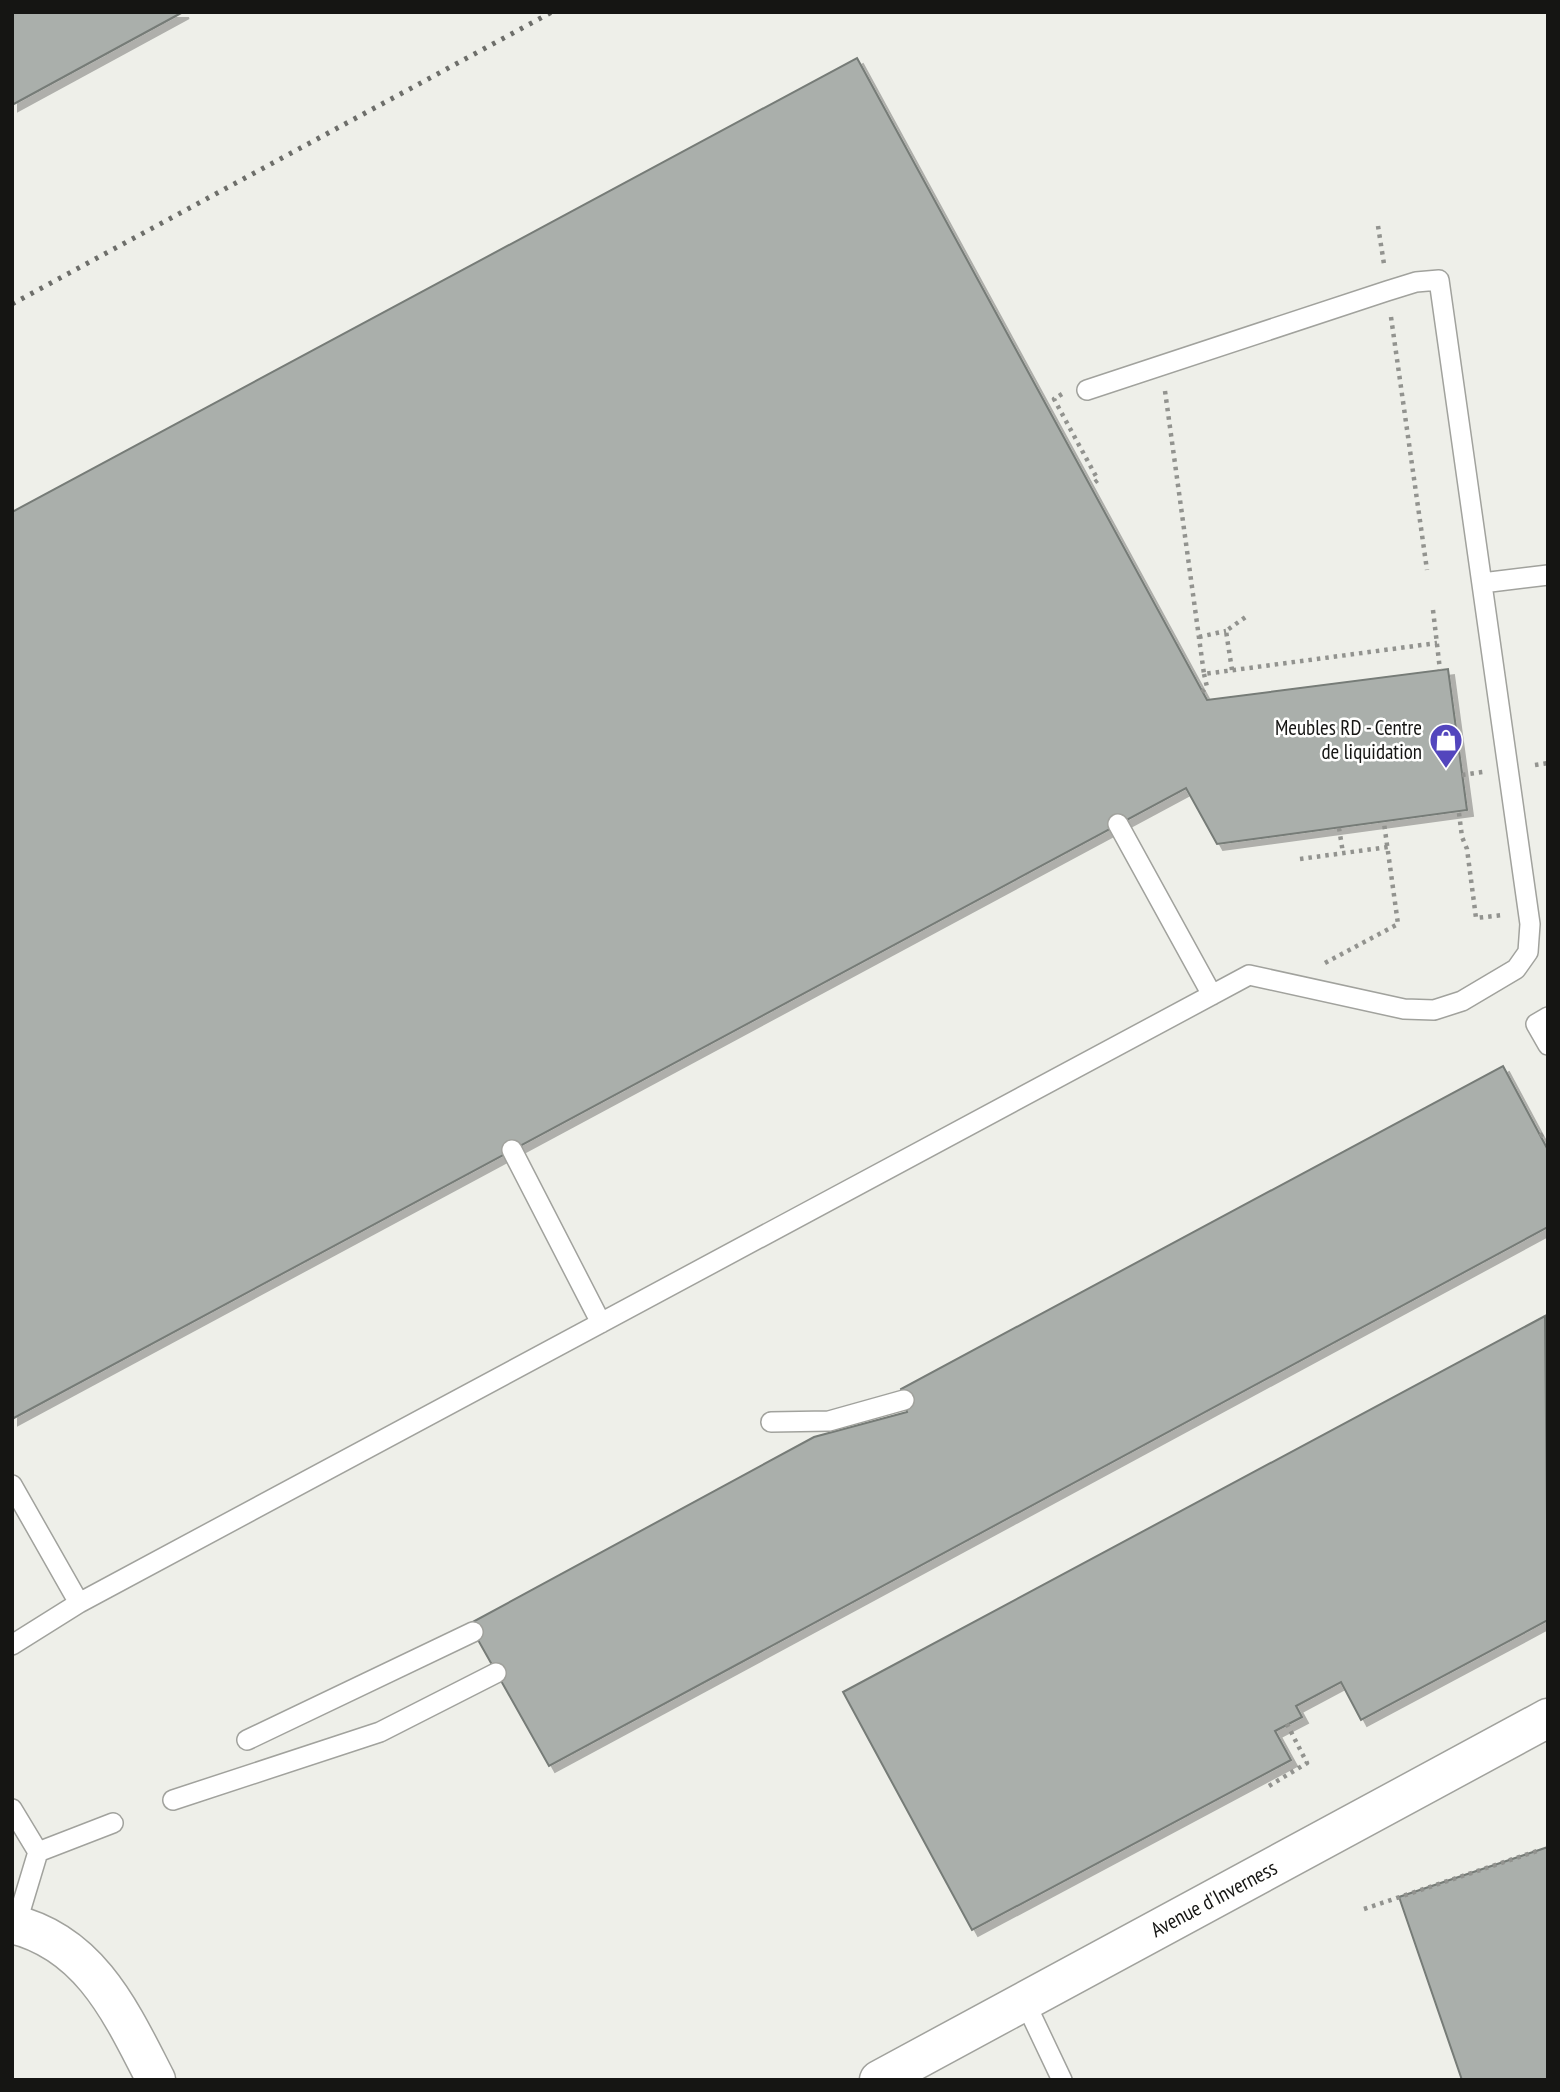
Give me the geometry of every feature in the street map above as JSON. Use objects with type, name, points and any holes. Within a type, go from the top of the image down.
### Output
[{"type":"street","name":"Avenue d'Inverness","points":[[879,2080],[1548,1718]]},
{"type":"street","points":[[14,1924],[69,1951],[97,1976],[156,2080]]},
{"type":"lane","points":[[12,1645],[79,1603],[1249,975],[1367,1002],[1434,1010],[1454,1004],[1487,988],[1524,961],[1531,942],[1530,924],[1440,280],[1416,282],[1387,291],[1087,390]]},
{"type":"lane","points":[[1482,583],[1548,575]]},
{"type":"lane","points":[[1118,824],[1212,995]]},
{"type":"lane","points":[[1548,1017],[1536,1024],[1548,1045]]},
{"type":"lane","points":[[512,1150],[601,1323]]},
{"type":"lane","points":[[771,1422],[829,1421],[904,1400]]},
{"type":"lane","points":[[12,1485],[79,1603]]},
{"type":"lane","points":[[247,1740],[473,1632]]},
{"type":"lane","points":[[173,1800],[380,1732],[496,1673]]},
{"type":"lane","points":[[12,1810],[38,1853]]},
{"type":"lane","points":[[14,1924],[38,1853],[113,1823]]},
{"type":"lane","points":[[1025,2002],[1062,2080]]},
{"type":"path","points":[[1378,226],[1385,269]]},
{"type":"path","points":[[1390,313],[1427,570]]},
{"type":"path","points":[[1165,388],[1207,687],[1202,692]]},
{"type":"path","points":[[1065,393],[1054,399],[1098,480],[1091,485]]},
{"type":"path","points":[[1060,429],[1068,425]]},
{"type":"path","points":[[1433,610],[1440,670]]},
{"type":"path","points":[[1199,637],[1226,632],[1247,616]]},
{"type":"path","points":[[1226,632],[1232,670]]},
{"type":"path","points":[[1204,674],[1437,643]]},
{"type":"path","points":[[1530,765],[1548,763]]},
{"type":"path","points":[[1462,775],[1487,771]]},
{"type":"path","points":[[1459,813],[1476,918]]},
{"type":"path","points":[[1313,969],[1398,924],[1384,822]]},
{"type":"path","points":[[1339,828],[1343,853]]},
{"type":"path","points":[[1300,859],[1388,847]]},
{"type":"path","points":[[1540,1136],[1548,1131]]},
{"type":"path","points":[[1269,1786],[1307,1763],[1287,1724]]},
{"type":"path","points":[[1364,1909],[1537,1851]]},
{"type":"building","points":[[12,12],[183,12],[12,105]]},
{"type":"building","points":[[857,58],[1207,700],[1448,669],[1467,810],[1217,844],[1186,788],[12,1419],[12,512]]},
{"type":"building","points":[[1503,1066],[1548,1150],[1548,1227],[549,1766],[469,1624],[814,1437],[907,1412],[901,1389]]},
{"type":"building","points":[[1545,1316],[1548,1620],[1361,1720],[1341,1682],[1296,1706],[1302,1717],[1275,1731],[1291,1760],[972,1930],[843,1692]]},
{"type":"building","points":[[1548,1847],[1548,2080],[1462,2080],[1399,1897]]},
{"type":"railway","points":[[12,304],[552,12]]},
{"type":"place","name":"Meubles RD - Centre de liquidation","points":[[1446,770]]}]
